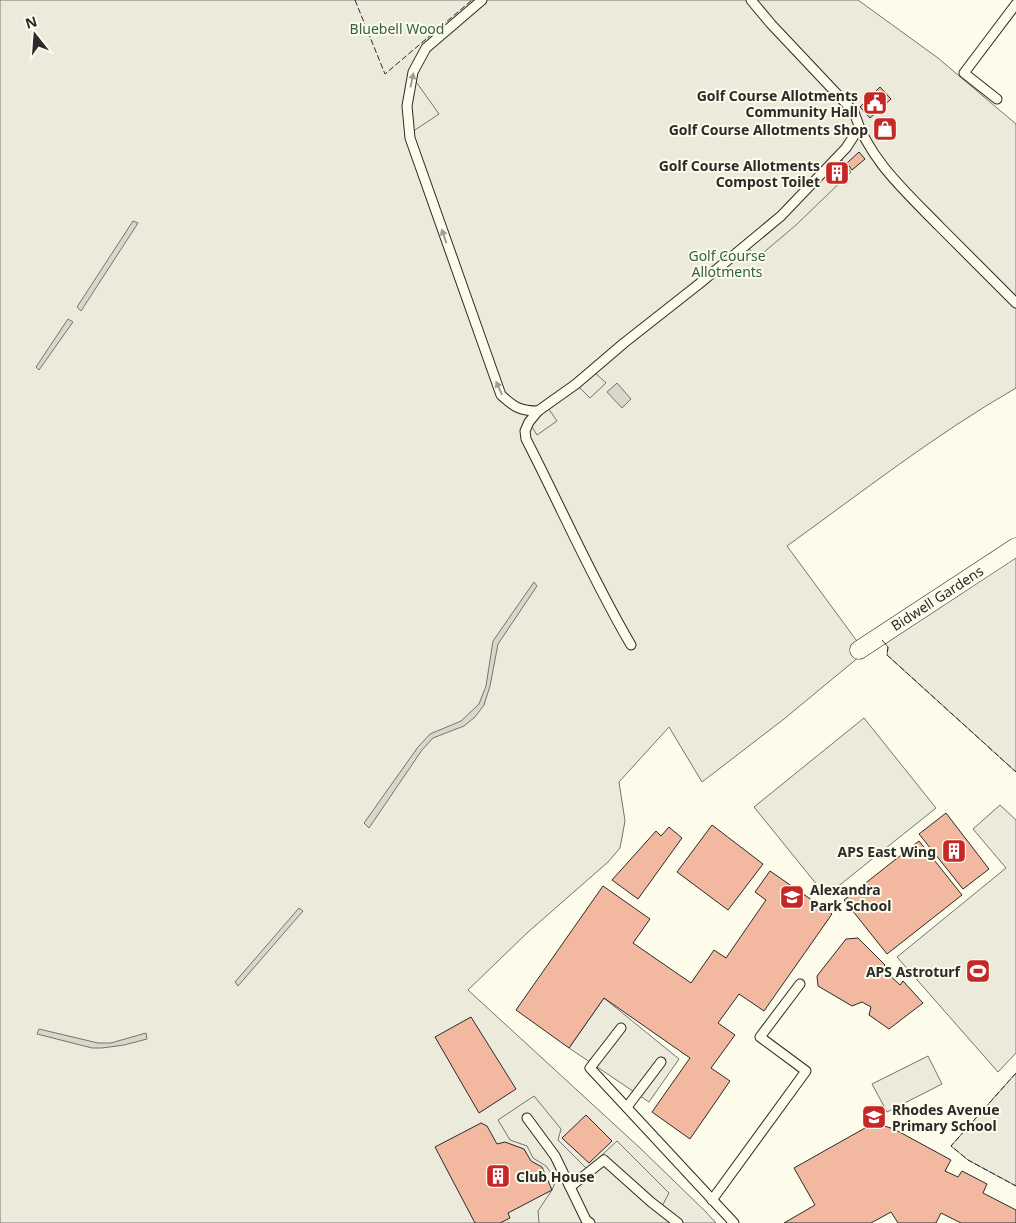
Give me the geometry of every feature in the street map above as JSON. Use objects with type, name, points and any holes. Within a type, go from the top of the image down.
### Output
[{"type":"street","name":"Bidwell Gardens","points":[[859,650],[1016,547]]},
{"type":"lane","points":[[482,0],[426,48],[413,72],[407,106],[410,138],[501,395],[512,405],[524,411],[538,411]]},
{"type":"lane","points":[[751,1],[854,112],[858,128],[874,156],[894,181],[1016,303]]},
{"type":"lane","points":[[997,99],[964,73],[1016,4]]},
{"type":"lane","points":[[631,645],[609,608],[526,439],[529,422],[538,411],[576,384],[781,216],[846,148],[858,128]]},
{"type":"lane","points":[[712,1200],[806,1071],[760,1037],[800,984]]},
{"type":"lane","points":[[621,1028],[590,1068],[734,1223]]},
{"type":"lane","points":[[627,1107],[661,1062]]},
{"type":"lane","points":[[527,1118],[555,1156],[586,1220],[590,1223]]},
{"type":"lane","points":[[570,1187],[604,1160],[651,1202],[678,1223]]},
{"type":"green space","points":[[0,0],[858,0],[938,58],[1016,124],[1016,388],[928,444],[787,546],[865,652],[784,719],[702,782],[669,727],[619,782],[625,821],[620,848],[608,862],[527,933],[468,990],[640,1148],[716,1223],[0,1223]]},
{"type":"green space","points":[[1016,547],[1016,772],[887,655],[888,647],[879,636]]},
{"type":"green space","points":[[864,718],[936,808],[826,896],[754,807]]},
{"type":"green space","points":[[1000,805],[1016,820],[1016,1053],[998,1072],[897,957],[1006,868],[973,829]]},
{"type":"green space","points":[[928,1056],[942,1084],[887,1112],[872,1084]]},
{"type":"green space","points":[[1016,1073],[1016,1186],[968,1160],[951,1146]]},
{"type":"shaded area","points":[[412,76],[439,114],[409,134]]},
{"type":"shaded area","points":[[839,156],[851,172],[796,225],[757,258],[746,245]]},
{"type":"shaded area","points":[[133,221],[138,223],[81,311],[77,307]]},
{"type":"shaded area","points":[[68,319],[73,322],[39,370],[36,367]]},
{"type":"shaded area","points":[[592,370],[606,383],[590,398],[576,384]]},
{"type":"shaded area","points":[[617,383],[631,399],[622,408],[607,392]]},
{"type":"shaded area","points":[[546,405],[557,421],[537,435],[529,422]]},
{"type":"shaded area","points":[[534,582],[537,586],[498,644],[490,686],[484,705],[475,717],[464,726],[433,738],[422,750],[369,828],[364,823],[418,747],[430,734],[461,721],[479,704],[486,686],[493,641]]},
{"type":"shaded area","points":[[299,908],[303,911],[238,986],[235,982]]},
{"type":"shaded area","points":[[604,998],[679,1059],[649,1102],[569,1048]]},
{"type":"shaded area","points":[[39,1029],[98,1043],[111,1043],[146,1033],[147,1039],[124,1045],[92,1048],[37,1034]]},
{"type":"shaded area","points":[[534,1096],[561,1129],[558,1140],[587,1169],[617,1141],[669,1193],[661,1208],[678,1223],[539,1223],[538,1211],[552,1190],[556,1180],[546,1166],[533,1158],[527,1146],[510,1140],[498,1120]]},
{"type":"building","name":"Golf Course Allotments Community Hall","points":[[880,87],[891,99],[870,118],[860,107]]},
{"type":"building","name":"Golf Course Allotments Shop","points":[[886,119],[896,130],[885,140],[875,128]]},
{"type":"building","points":[[859,152],[865,159],[852,170],[847,163]]},
{"type":"building","name":"APS East Wing","points":[[946,813],[989,869],[963,889],[919,834]]},
{"type":"building","points":[[712,825],[763,864],[728,910],[677,872]]},
{"type":"building","points":[[669,827],[682,838],[638,899],[612,880],[656,831],[661,836]]},
{"type":"building","points":[[919,841],[962,895],[887,954],[844,900]]},
{"type":"building","points":[[770,871],[832,914],[764,1011],[739,994],[718,1023],[735,1035],[711,1068],[730,1081],[690,1139],[652,1112],[690,1058],[604,998],[569,1048],[516,1010],[603,886],[650,919],[633,943],[691,983],[714,950],[726,958],[766,900],[755,892]]},
{"type":"building","points":[[858,938],[885,965],[882,968],[900,985],[903,981],[923,1003],[889,1029],[869,1015],[871,1007],[862,1002],[852,1006],[818,986],[817,976],[846,939]]},
{"type":"building","points":[[471,1017],[516,1089],[479,1113],[435,1037]]},
{"type":"building","points":[[586,1115],[612,1141],[589,1163],[562,1138]]},
{"type":"building","name":"Club House","points":[[481,1123],[487,1126],[497,1144],[505,1142],[524,1149],[531,1161],[542,1167],[552,1190],[508,1213],[510,1218],[500,1223],[475,1223],[435,1147]]},
{"type":"building","points":[[881,1125],[894,1129],[951,1160],[945,1171],[958,1177],[962,1171],[987,1184],[983,1193],[1016,1210],[1016,1223],[961,1223],[941,1213],[936,1223],[898,1223],[891,1212],[871,1223],[784,1223],[815,1205],[794,1168],[865,1128]]},
{"type":"fence","points":[[355,0],[385,74],[472,0]]},
{"type":"fence","points":[[882,640],[888,647],[887,655],[1016,772]]},
{"type":"fence","points":[[1016,1073],[951,1146],[968,1160],[1016,1186]]},
{"type":"place","name":"Golf Course Allotments Community Hall","points":[[875,103]]},
{"type":"place","name":"Golf Course Allotments Shop","points":[[885,129]]},
{"type":"place","name":"Golf Course Allotments Compost Toilet","points":[[837,173]]},
{"type":"place","name":"APS East Wing","points":[[954,851]]},
{"type":"place","name":"Alexandra Park School","points":[[792,897]]},
{"type":"place","name":"APS Astroturf","points":[[978,971]]},
{"type":"place","name":"Rhodes Avenue Primary School","points":[[874,1117]]},
{"type":"place","name":"Club House","points":[[498,1176]]},
{"type":"park label","name":"Bluebell Wood","points":[[397,28]]},
{"type":"park label","name":"Golf Course Allotments","points":[[727,264]]}]
